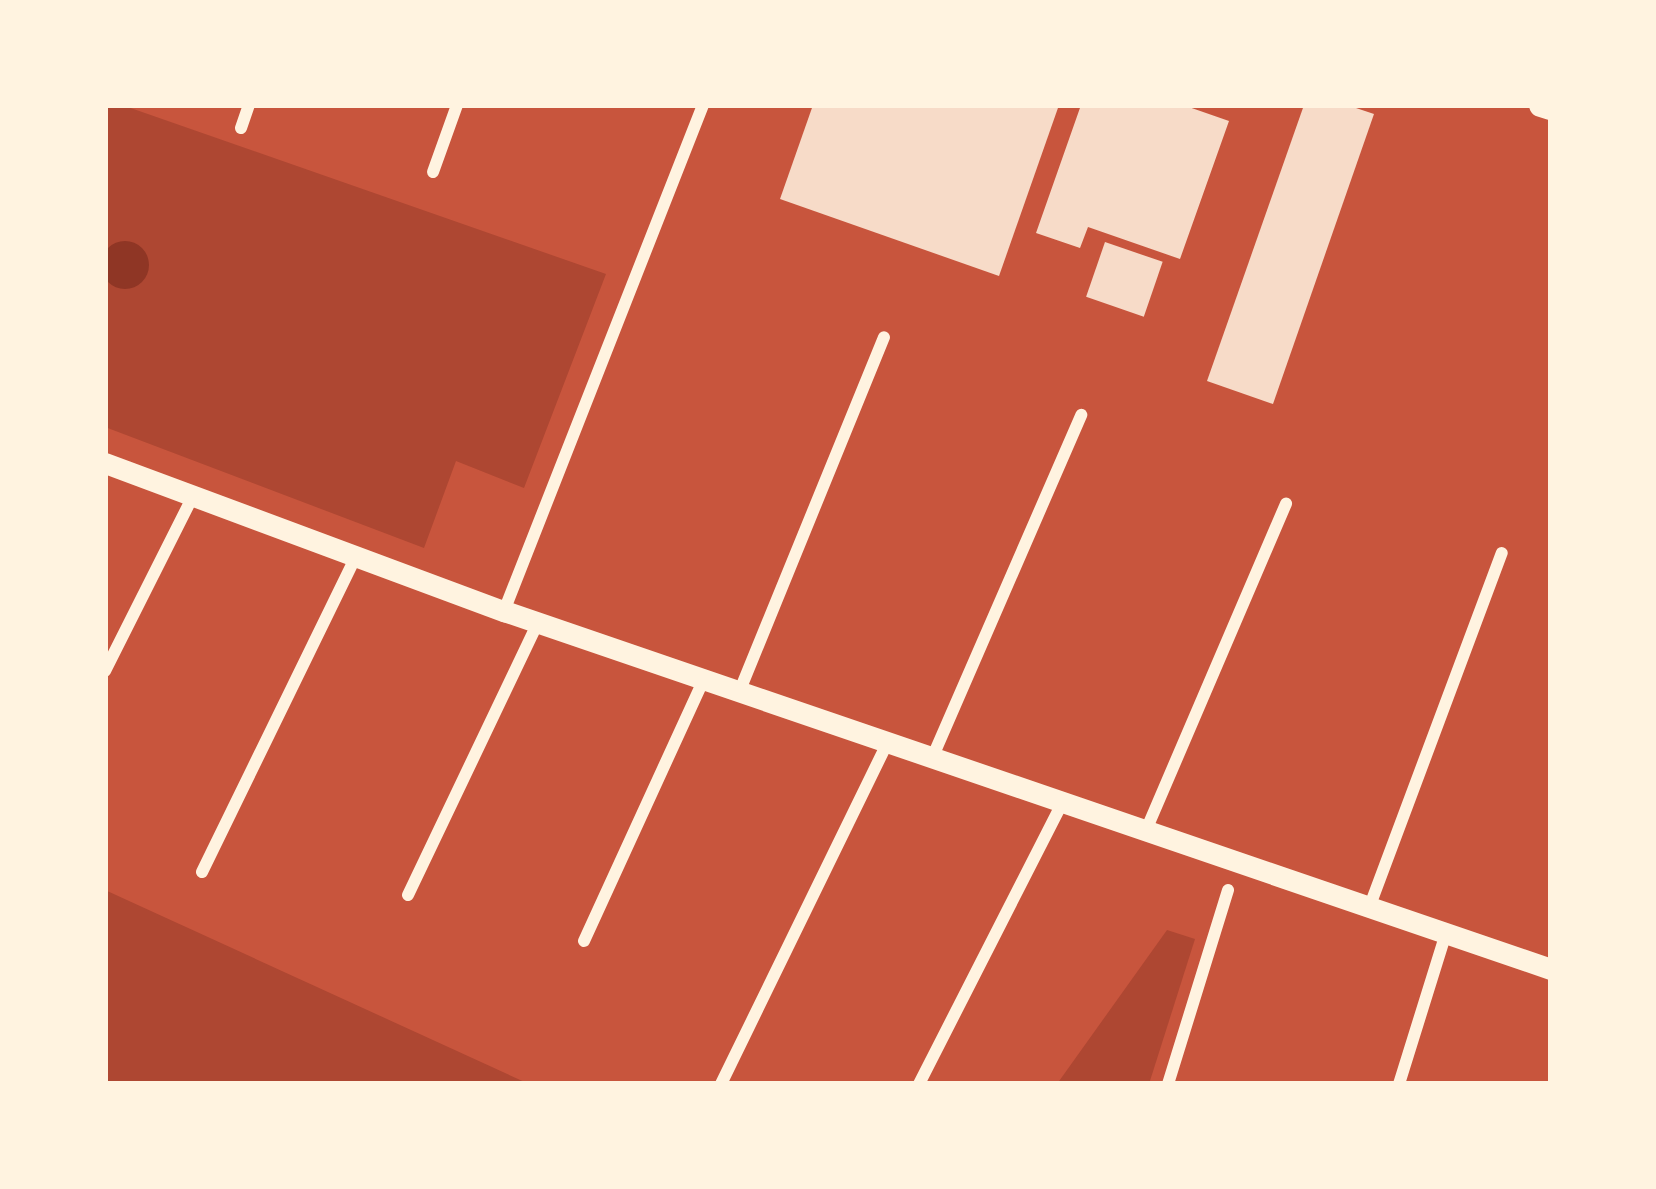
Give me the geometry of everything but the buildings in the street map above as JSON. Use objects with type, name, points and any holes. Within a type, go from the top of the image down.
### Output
[{"type":"street","points":[[242,128],[249,105]]},
{"type":"street","points":[[433,172],[458,105]]},
{"type":"street","points":[[504,611],[703,105]]},
{"type":"street","points":[[740,690],[884,337]]},
{"type":"street","points":[[933,756],[1081,415]]},
{"type":"street","points":[[105,463],[504,611],[1551,969]]},
{"type":"street","points":[[105,671],[193,496]]},
{"type":"street","points":[[1147,828],[1286,504]]},
{"type":"street","points":[[1370,908],[1502,553]]},
{"type":"street","points":[[202,872],[356,556]]},
{"type":"street","points":[[408,895],[538,622]]},
{"type":"street","points":[[584,941],[704,679]]},
{"type":"street","points":[[721,1084],[889,741]]},
{"type":"street","points":[[920,1084],[1063,800]]},
{"type":"street","points":[[1168,1084],[1228,890]]},
{"type":"street","points":[[1399,1084],[1445,936]]},
{"type":"shaded area","points":[[105,105],[122,105],[606,274],[524,488],[456,461],[424,548],[105,427]]},
{"type":"shaded area","points":[[125,241],[142,248],[149,265],[142,282],[125,289],[108,282],[101,265],[108,248]]},
{"type":"shaded area","points":[[105,890],[529,1084],[105,1084]]},
{"type":"shaded area","points":[[1167,930],[1195,939],[1149,1084],[1057,1084]]}]
